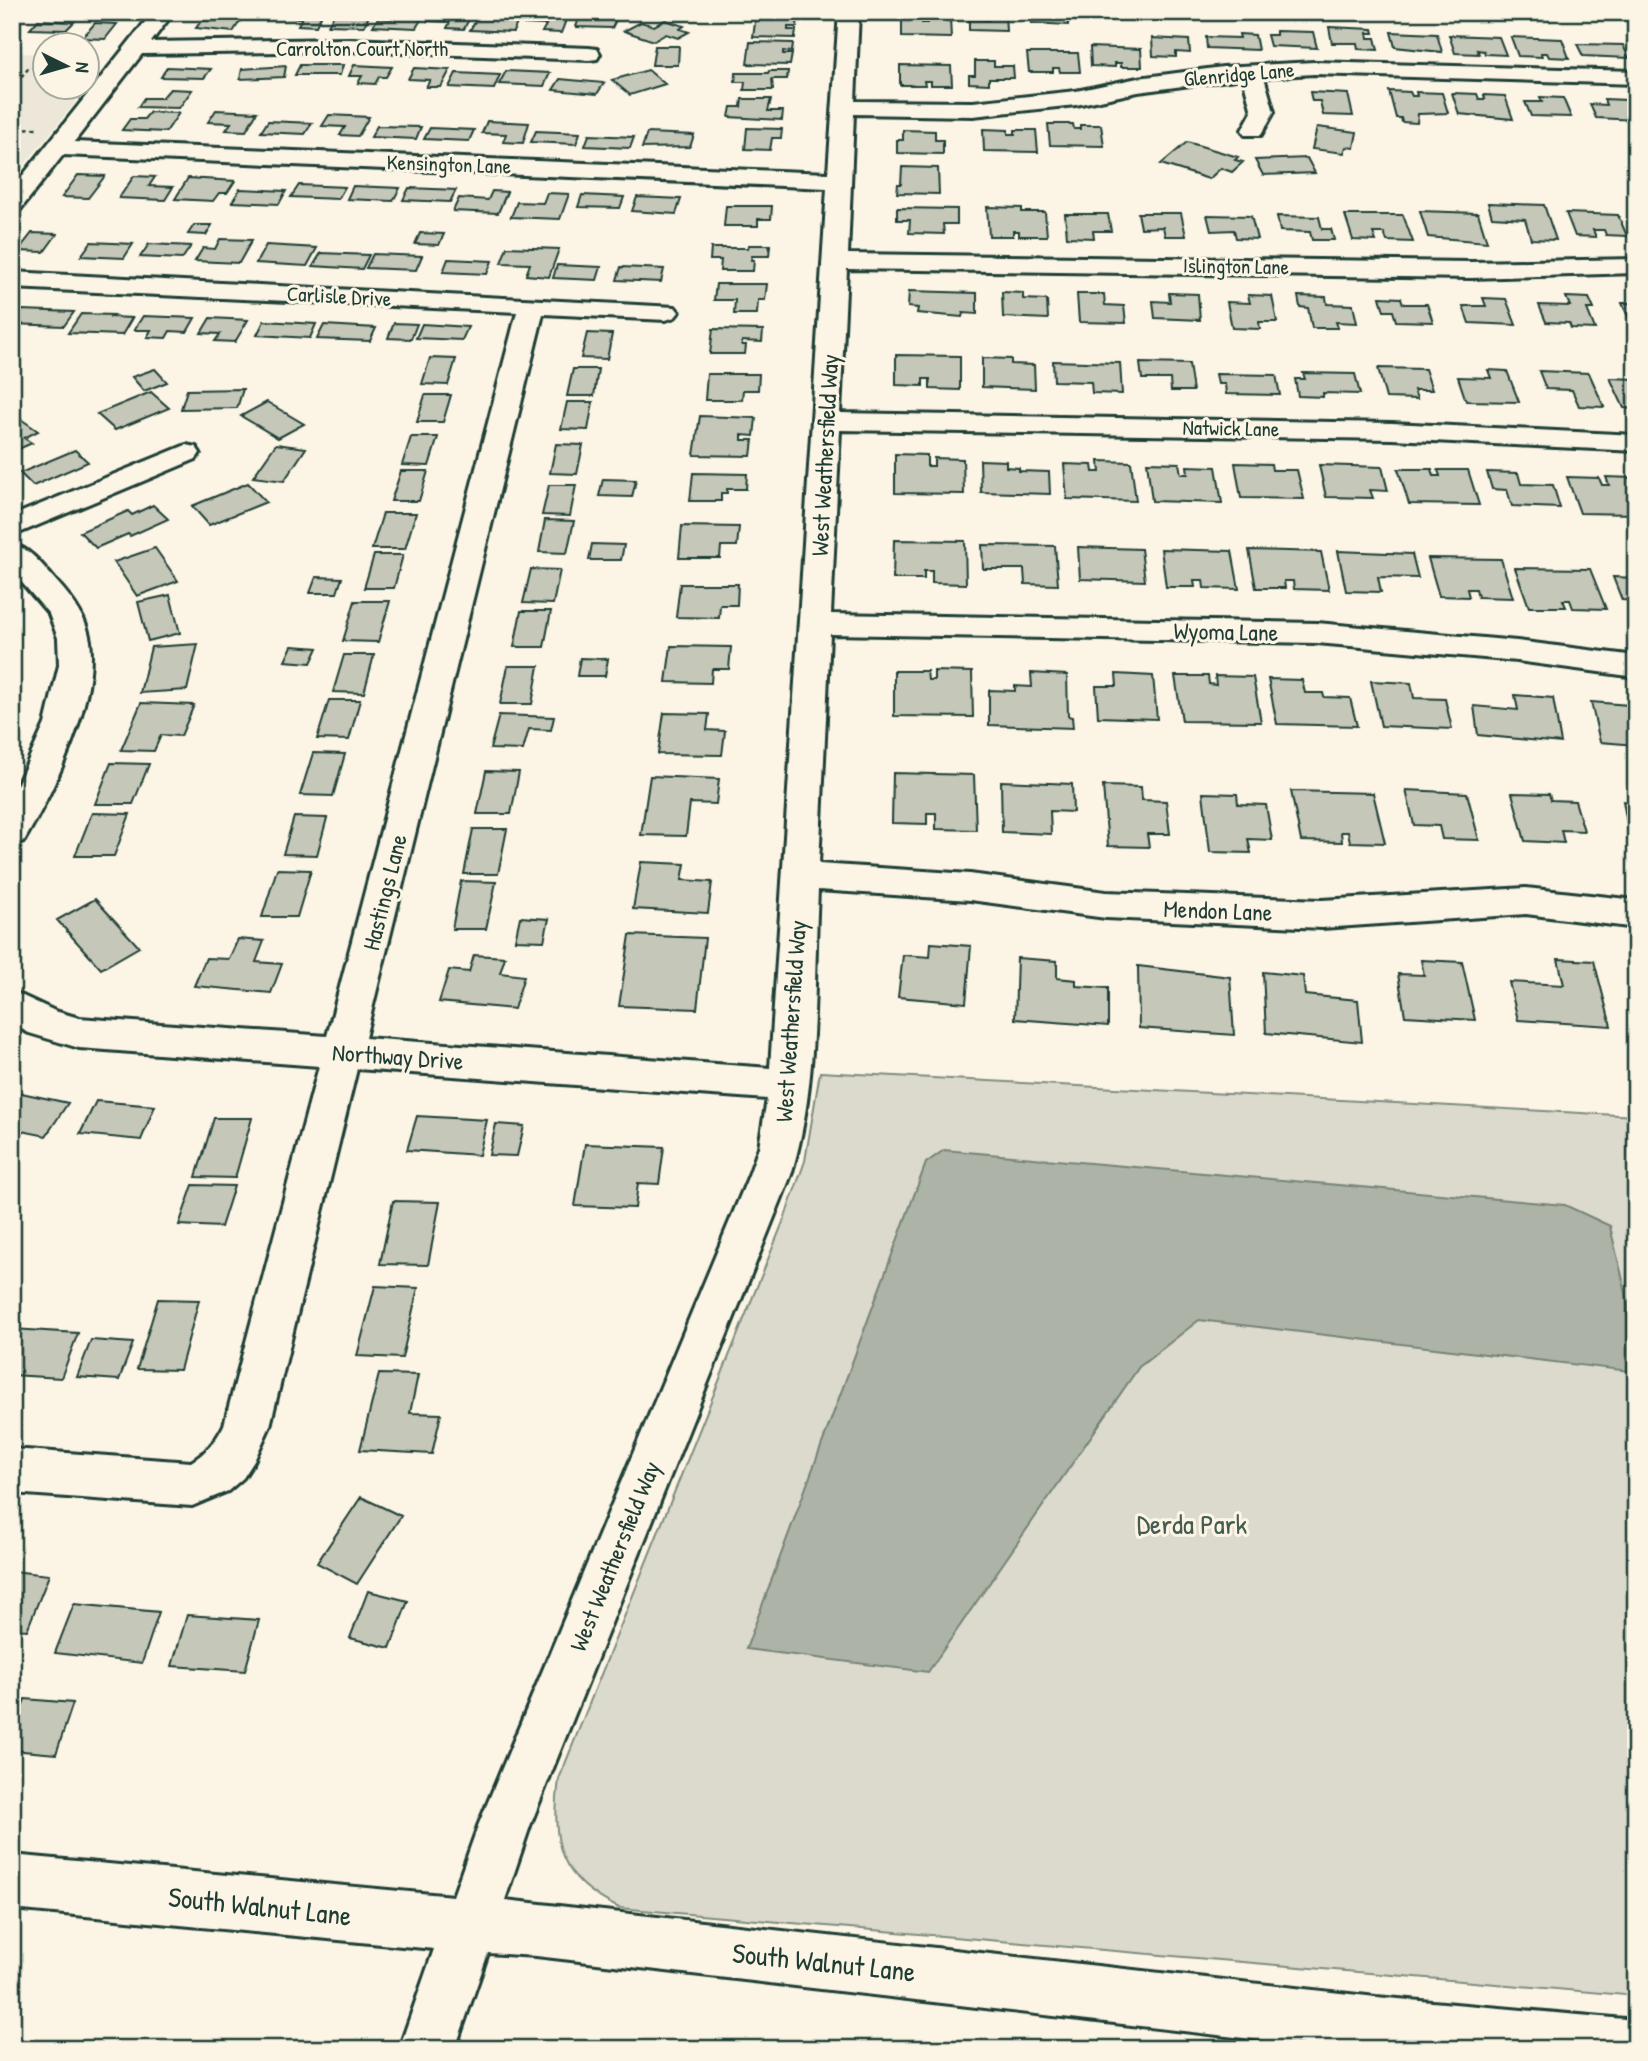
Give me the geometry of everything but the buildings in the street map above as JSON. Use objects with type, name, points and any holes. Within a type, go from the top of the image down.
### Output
[{"type":"street","points":[[12,205],[164,12]]},
{"type":"street","name":"West Weathersfield Way","points":[[427,2049],[504,1826],[770,1175],[779,1147],[789,1085],[849,12]]},
{"type":"street","name":"Carrolton Court North","points":[[135,48],[348,45],[589,54]]},
{"type":"street","name":"Glenridge Lane","points":[[844,107],[972,109],[1076,98],[1138,85],[1252,71],[1356,69],[1636,78]]},
{"type":"street","points":[[1252,71],[1264,112],[1253,130]]},
{"type":"street","name":"Kensington Lane","points":[[58,148],[840,181]]},
{"type":"street","name":"Islington Lane","points":[[835,261],[1471,270],[1636,266]]},
{"type":"street","name":"Carlisle Drive","points":[[12,280],[666,312]]},
{"type":"street","name":"Hastings Lane","points":[[12,1471],[174,1485],[192,1484],[220,1471],[239,1446],[247,1426],[532,305]]},
{"type":"street","name":"Natwick Lane","points":[[826,421],[1392,431],[1636,443]]},
{"type":"street","points":[[12,527],[186,453]]},
{"type":"street","points":[[12,553],[66,615],[77,659],[70,698],[12,831]]},
{"type":"street","name":"Wyoma Lane","points":[[815,624],[1317,633],[1517,651],[1636,667]]},
{"type":"street","name":"Mendon Lane","points":[[801,876],[970,887],[1106,905],[1322,914],[1527,901],[1636,914]]},
{"type":"street","name":"Northway Drive","points":[[12,1006],[43,1022],[79,1033],[789,1085]]},
{"type":"street","name":"South Walnut Lane","points":[[12,1882],[536,1929],[1378,2037],[1636,2048]]},
{"type":"path","points":[[12,87],[32,68]]},
{"type":"path","points":[[12,129],[39,128]]},
{"type":"shaded area","points":[[12,52],[32,54],[32,102],[76,102],[12,180]]},
{"type":"shaded area","points":[[944,1150],[1565,1205],[1610,1226],[1630,1318],[1632,1354],[1629,1371],[1199,1320],[1139,1367],[928,1672],[746,1649],[926,1163]]},
{"type":"green space","name":"Derda Park","points":[[820,1072],[1636,1116],[1636,1996],[619,1908],[583,1885],[563,1857],[558,1840],[556,1822],[559,1779],[785,1217],[805,1161]]}]
